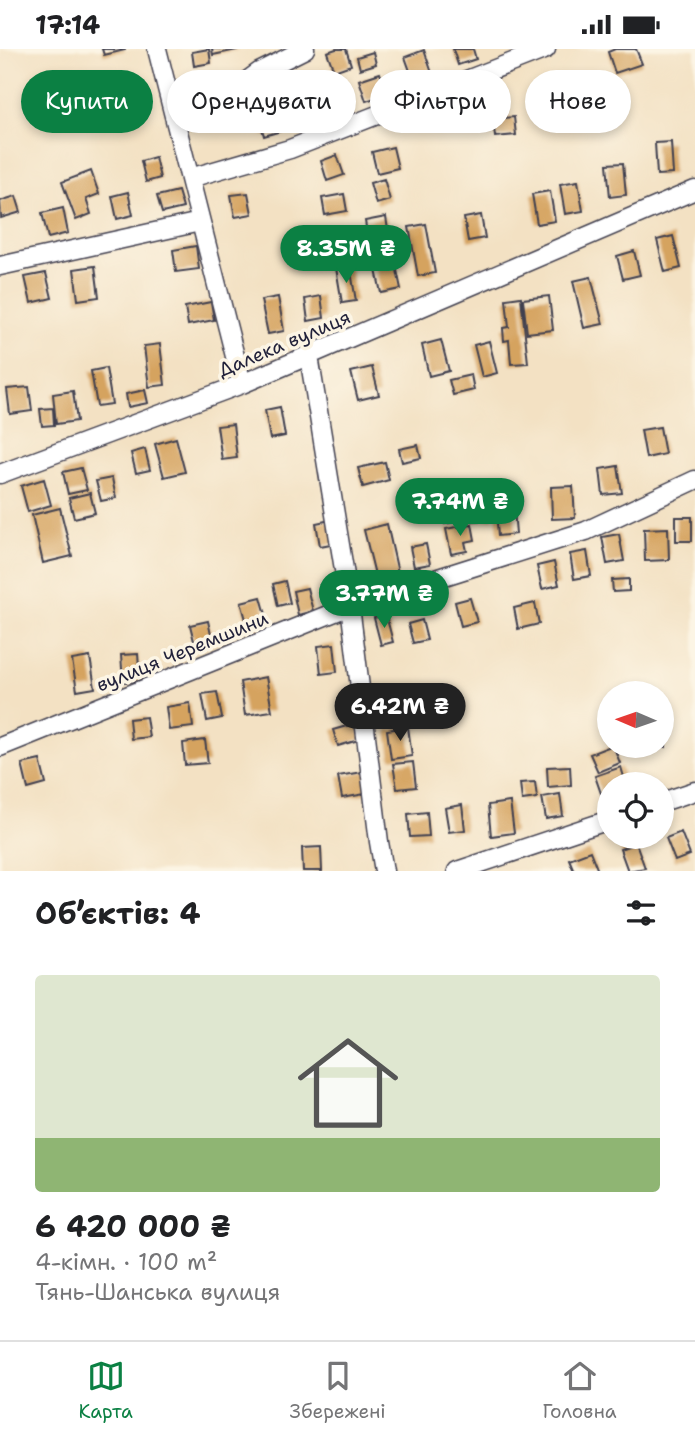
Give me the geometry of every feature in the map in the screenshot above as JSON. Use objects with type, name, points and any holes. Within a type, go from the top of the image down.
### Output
[{"type":"street","points":[[157,49],[167,84]]},
{"type":"street","points":[[263,70],[304,49]]},
{"type":"street","points":[[190,178],[290,149],[546,49]]},
{"type":"street","points":[[180,133],[242,384]]},
{"type":"street","name":"Далека вулиця","points":[[0,474],[242,384],[695,190]]},
{"type":"street","points":[[0,267],[200,222]]},
{"type":"street","points":[[310,356],[351,605],[384,871]]},
{"type":"street","name":"вулиця Черемшини","points":[[0,747],[351,605],[586,531],[695,480]]},
{"type":"street","points":[[674,798],[695,791]]},
{"type":"street","points":[[457,871],[597,824]]},
{"type":"building","points":[[102,49],[125,49],[125,50],[104,55]]},
{"type":"building","points":[[209,49],[211,63],[194,66],[192,52]]},
{"type":"building","points":[[212,49],[237,49],[237,50],[213,55]]},
{"type":"building","points":[[346,49],[351,65],[334,70],[327,52]]},
{"type":"building","points":[[453,49],[473,49],[476,59],[458,65]]},
{"type":"building","points":[[615,49],[636,49],[642,64],[614,70],[608,52]]},
{"type":"building","points":[[424,50],[431,70],[410,70],[405,57]]},
{"type":"building","points":[[373,52],[376,64],[360,69],[357,57]]},
{"type":"building","points":[[370,76],[370,100],[366,101],[359,80]]},
{"type":"building","points":[[511,117],[514,117],[516,135],[495,137],[495,133],[511,133]]},
{"type":"building","points":[[671,142],[673,174],[657,175],[655,143]]},
{"type":"building","points":[[393,147],[398,168],[377,173],[372,152]]},
{"type":"building","points":[[337,155],[344,175],[327,181],[321,161]]},
{"type":"building","points":[[155,157],[160,178],[146,182],[141,161]]},
{"type":"building","points":[[623,163],[626,195],[610,197],[607,164]]},
{"type":"building","points":[[91,171],[99,194],[86,199],[91,214],[76,220],[62,182]]},
{"type":"building","points":[[384,179],[390,200],[376,204],[370,183]]},
{"type":"building","points":[[578,181],[583,211],[565,214],[560,184]]},
{"type":"building","points":[[178,191],[183,208],[162,213],[157,196]]},
{"type":"building","points":[[550,191],[555,221],[537,224],[532,194]]},
{"type":"building","points":[[128,192],[133,215],[117,219],[112,196]]},
{"type":"building","points":[[248,193],[252,214],[235,217],[231,195]]},
{"type":"building","points":[[344,194],[347,211],[325,215],[322,198]]},
{"type":"building","points":[[16,196],[21,212],[1,218],[0,201]]},
{"type":"building","points":[[63,208],[68,233],[48,238],[42,213]]},
{"type":"building","points":[[481,215],[485,238],[468,241],[464,218]]},
{"type":"building","points":[[386,217],[390,243],[369,246],[365,221]]},
{"type":"building","points":[[426,224],[435,273],[418,276],[409,227]]},
{"type":"building","points":[[673,236],[681,268],[665,272],[657,240]]},
{"type":"building","points":[[196,246],[199,269],[176,272],[173,250]]},
{"type":"building","points":[[634,251],[640,275],[623,279],[617,256]]},
{"type":"building","points":[[395,261],[401,289],[381,293],[375,265]]},
{"type":"building","points":[[95,266],[99,297],[78,300],[74,269]]},
{"type":"building","points":[[350,266],[356,301],[342,303],[336,268]]},
{"type":"building","points":[[46,273],[52,298],[31,303],[25,277]]},
{"type":"building","points":[[591,277],[603,324],[584,328],[573,281]]},
{"type":"building","points":[[321,296],[324,318],[308,321],[305,299]]},
{"type":"building","points":[[549,296],[553,330],[527,333],[523,299]]},
{"type":"building","points":[[278,297],[284,331],[268,334],[261,300]]},
{"type":"building","points":[[521,297],[528,363],[511,364],[509,340],[504,341],[503,328],[509,327],[506,299]]},
{"type":"building","points":[[211,302],[214,320],[188,325],[185,307]]},
{"type":"building","points":[[441,340],[449,371],[429,376],[422,345]]},
{"type":"building","points":[[489,341],[497,373],[482,377],[474,345]]},
{"type":"building","points":[[160,344],[165,385],[149,387],[144,346]]},
{"type":"building","points":[[372,367],[379,395],[358,400],[351,372]]},
{"type":"building","points":[[106,368],[112,404],[97,406],[91,371]]},
{"type":"building","points":[[471,375],[474,390],[453,395],[449,380]]},
{"type":"building","points":[[29,387],[32,411],[10,414],[7,389]]},
{"type":"building","points":[[145,390],[148,403],[128,407],[126,394]]},
{"type":"building","points":[[73,391],[77,421],[56,424],[53,394]]},
{"type":"building","points":[[280,407],[285,436],[270,439],[265,410]]},
{"type":"building","points":[[53,408],[54,425],[42,426],[40,409]]},
{"type":"building","points":[[233,424],[237,458],[222,460],[217,426]]},
{"type":"building","points":[[660,427],[665,454],[646,458],[641,430]]},
{"type":"building","points":[[176,438],[185,472],[164,477],[155,444]]},
{"type":"building","points":[[418,445],[421,458],[402,462],[399,449]]},
{"type":"building","points":[[145,449],[150,470],[136,473],[131,453]]},
{"type":"building","points":[[385,462],[389,480],[363,487],[358,468]]},
{"type":"building","points":[[618,466],[622,493],[603,495],[600,469]]},
{"type":"building","points":[[81,468],[87,490],[68,494],[63,472]]},
{"type":"building","points":[[112,478],[116,498],[101,501],[96,481]]},
{"type":"building","points":[[44,479],[51,505],[28,512],[21,486]]},
{"type":"building","points":[[573,486],[575,518],[552,519],[551,487]]},
{"type":"building","points":[[90,493],[95,513],[74,518],[69,498]]},
{"type":"building","points":[[454,502],[458,521],[445,524],[441,505]]},
{"type":"building","points":[[492,506],[493,519],[473,521],[472,508]]},
{"type":"building","points":[[60,508],[72,556],[43,563],[32,515]]},
{"type":"building","points":[[514,509],[516,534],[498,536],[496,510]]},
{"type":"building","points":[[676,517],[692,517],[692,541],[676,541]]},
{"type":"building","points":[[331,520],[336,543],[320,546],[316,523]]},
{"type":"building","points":[[387,524],[399,577],[377,583],[364,530]]},
{"type":"building","points":[[472,524],[475,540],[465,542],[467,551],[451,554],[446,529]]},
{"type":"building","points":[[668,528],[669,560],[645,561],[644,529]]},
{"type":"building","points":[[619,534],[624,561],[607,564],[602,537]]},
{"type":"building","points":[[426,544],[430,564],[414,567],[410,547]]},
{"type":"building","points":[[587,551],[591,576],[574,579],[570,554]]},
{"type":"building","points":[[554,562],[559,585],[542,589],[537,566]]},
{"type":"building","points":[[629,579],[629,591],[613,592],[612,580]]},
{"type":"building","points":[[285,581],[290,603],[278,606],[273,584]]},
{"type":"building","points":[[307,588],[313,611],[298,615],[293,591]]},
{"type":"building","points":[[261,597],[269,625],[249,630],[241,602]]},
{"type":"building","points":[[470,598],[477,622],[461,626],[455,602]]},
{"type":"building","points":[[535,603],[539,624],[518,629],[514,608]]},
{"type":"building","points":[[386,615],[393,642],[381,645],[374,618]]},
{"type":"building","points":[[422,620],[427,640],[413,643],[408,624]]},
{"type":"building","points":[[208,621],[213,644],[196,649],[190,625]]},
{"type":"building","points":[[334,644],[337,672],[321,674],[318,646]]},
{"type":"building","points":[[138,654],[140,681],[123,682],[121,655]]},
{"type":"building","points":[[90,657],[95,688],[77,691],[72,660]]},
{"type":"building","points":[[266,677],[272,711],[245,715],[240,682]]},
{"type":"building","points":[[217,692],[222,718],[207,721],[202,694]]},
{"type":"building","points":[[190,703],[193,727],[169,730],[166,707]]},
{"type":"building","points":[[146,717],[149,737],[131,739],[129,719]]},
{"type":"building","points":[[357,723],[362,739],[338,746],[333,730]]},
{"type":"building","points":[[408,727],[412,756],[391,759],[387,730]]},
{"type":"building","points":[[205,740],[208,763],[185,765],[183,743]]},
{"type":"building","points":[[597,751],[597,758],[618,758],[620,763],[598,772],[590,754]]},
{"type":"building","points":[[40,760],[46,784],[28,789],[22,764]]},
{"type":"building","points":[[413,762],[416,787],[397,789],[393,764]]},
{"type":"building","points":[[570,766],[571,785],[548,787],[547,767]]},
{"type":"building","points":[[621,767],[622,772],[607,772]]},
{"type":"building","points":[[368,771],[371,793],[342,798],[338,776]]},
{"type":"building","points":[[535,782],[537,798],[522,800],[520,783]]},
{"type":"building","points":[[560,794],[563,816],[546,819],[542,797]]},
{"type":"building","points":[[510,802],[514,833],[491,836],[488,805]]},
{"type":"building","points":[[462,805],[465,830],[449,832],[445,808]]},
{"type":"building","points":[[427,812],[429,836],[410,837],[408,814]]},
{"type":"building","points":[[681,832],[690,855],[675,861],[670,849],[674,849],[674,835]]},
{"type":"building","points":[[321,847],[322,871],[303,871],[302,848]]},
{"type":"building","points":[[620,849],[638,849],[645,868],[628,871]]},
{"type":"building","points":[[590,851],[598,871],[574,871],[569,859]]}]
